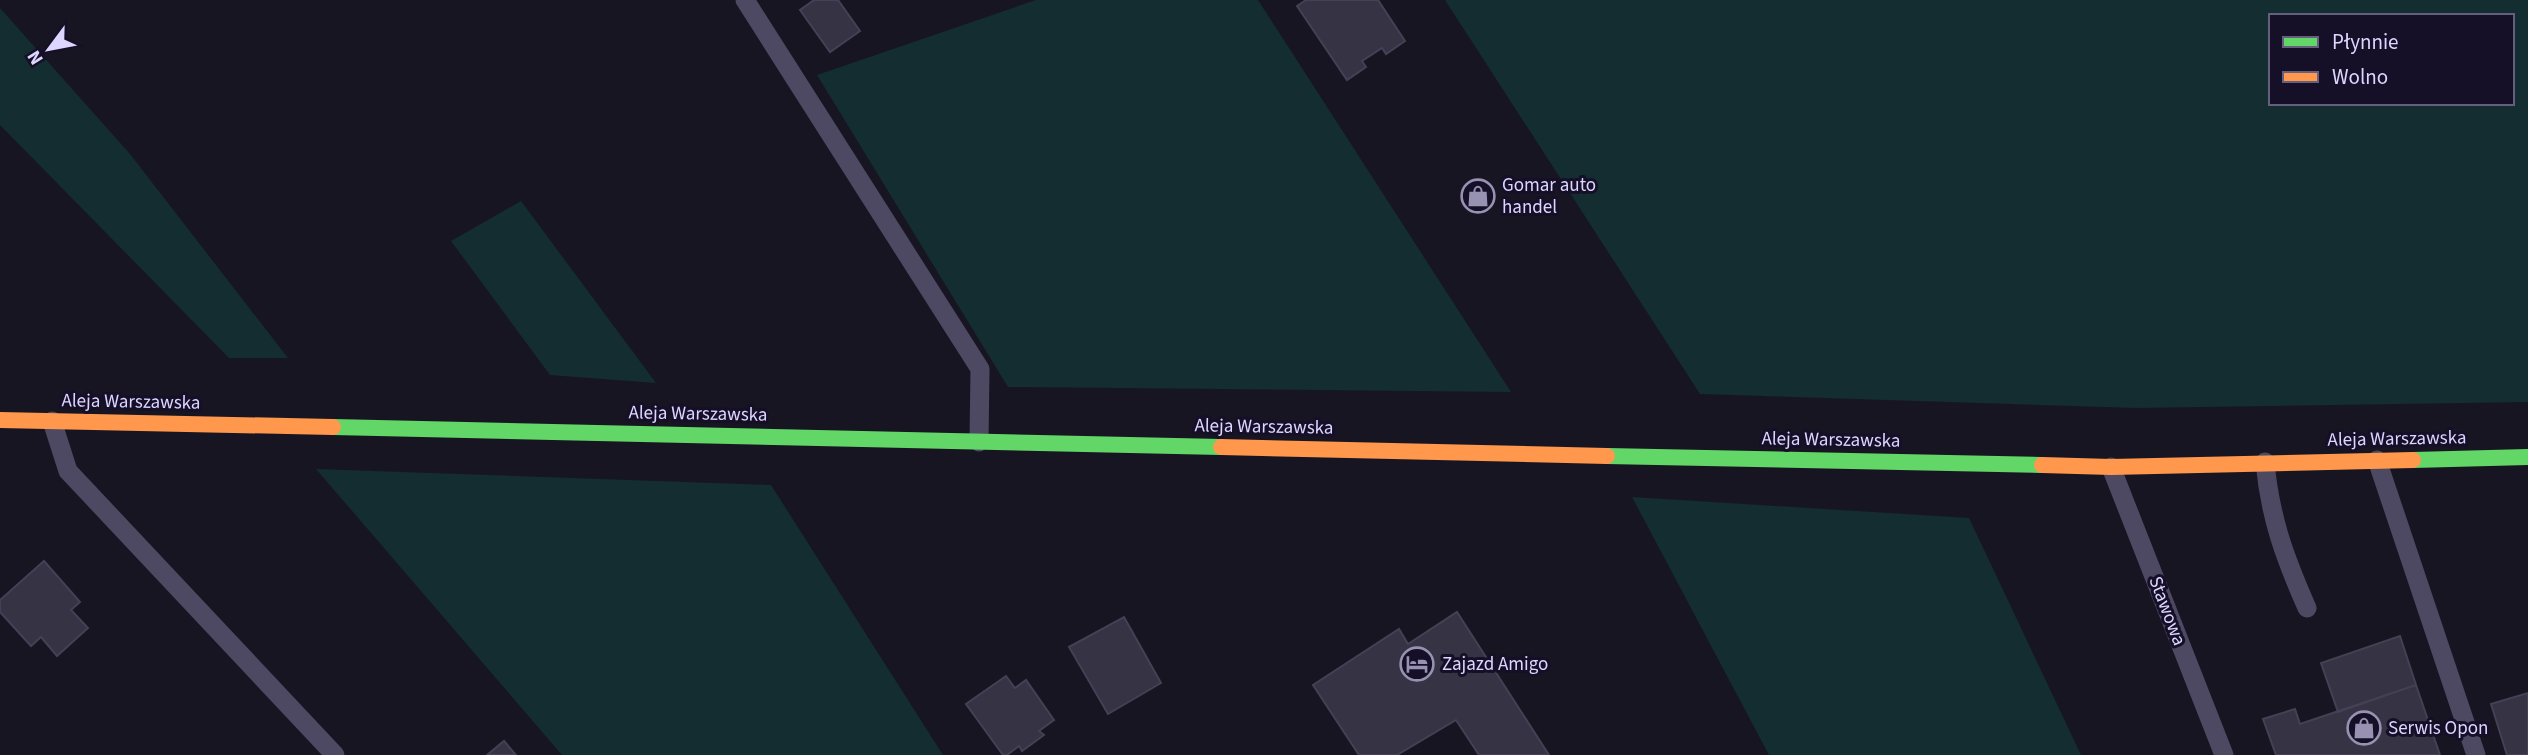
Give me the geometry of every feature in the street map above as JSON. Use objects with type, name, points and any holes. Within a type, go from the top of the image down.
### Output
[{"type":"street","name":"Aleja Warszawska","points":[[0,420],[2111,467],[2528,457]]},
{"type":"lane","points":[[746,0],[980,369],[979,442]]},
{"type":"lane","points":[[52,421],[68,471],[335,755]]},
{"type":"lane","points":[[2377,460],[2476,755]]},
{"type":"lane","points":[[2264,463],[2281,550],[2307,608]]},
{"type":"lane","name":"Stawowa","points":[[2111,467],[2224,755]]},
{"type":"green space","points":[[1036,0],[1258,0],[1511,392],[1008,387],[817,75]]},
{"type":"green space","points":[[1445,0],[2528,0],[2528,402],[2136,408],[1700,394]]},
{"type":"green space","points":[[0,8],[130,154],[288,358],[229,358],[0,125]]},
{"type":"green space","points":[[521,201],[656,383],[550,375],[451,241]]},
{"type":"green space","points":[[316,469],[771,485],[943,755],[562,755]]},
{"type":"green space","points":[[1632,497],[1969,518],[2081,755],[1769,755]]},
{"type":"building","points":[[814,0],[838,0],[860,31],[830,52],[800,10]]},
{"type":"building","points":[[1306,0],[1378,0],[1405,41],[1386,54],[1382,48],[1362,61],[1366,67],[1347,80],[1297,6]]},
{"type":"building","points":[[44,561],[80,602],[71,610],[88,628],[57,656],[41,637],[31,646],[0,612],[0,600]]},
{"type":"building","name":"Zajazd Amigo","points":[[1457,612],[1549,755],[1479,755],[1456,720],[1397,755],[1359,755],[1313,685],[1399,629],[1408,644]]},
{"type":"building","points":[[1124,617],[1161,683],[1108,714],[1069,647]]},
{"type":"building","points":[[2400,636],[2416,685],[2338,712],[2321,663]]},
{"type":"building","points":[[1006,676],[1015,688],[1026,680],[1054,720],[1039,731],[1044,735],[1022,751],[1019,746],[1003,755],[966,704]]},
{"type":"building","points":[[2416,685],[2440,755],[2276,755],[2263,719],[2295,709],[2300,724]]},
{"type":"building","points":[[2528,693],[2528,755],[2507,755],[2491,704]]},
{"type":"building","points":[[504,741],[516,755],[487,755]]},
{"type":"traffic: fast","points":[[333,427],[1221,447]]},
{"type":"traffic: fast","points":[[1607,456],[2042,465]]},
{"type":"traffic: fast","points":[[2413,460],[2528,457]]},
{"type":"traffic: slow","points":[[0,420],[333,427]]},
{"type":"traffic: slow","points":[[1221,447],[1607,456]]},
{"type":"traffic: slow","points":[[2042,465],[2111,467],[2413,460]]},
{"type":"place","name":"Gomar auto handel","points":[[1478,196]]},
{"type":"place","name":"Zajazd Amigo","points":[[1417,664]]},
{"type":"place","name":"Serwis Opon","points":[[2364,728]]}]
